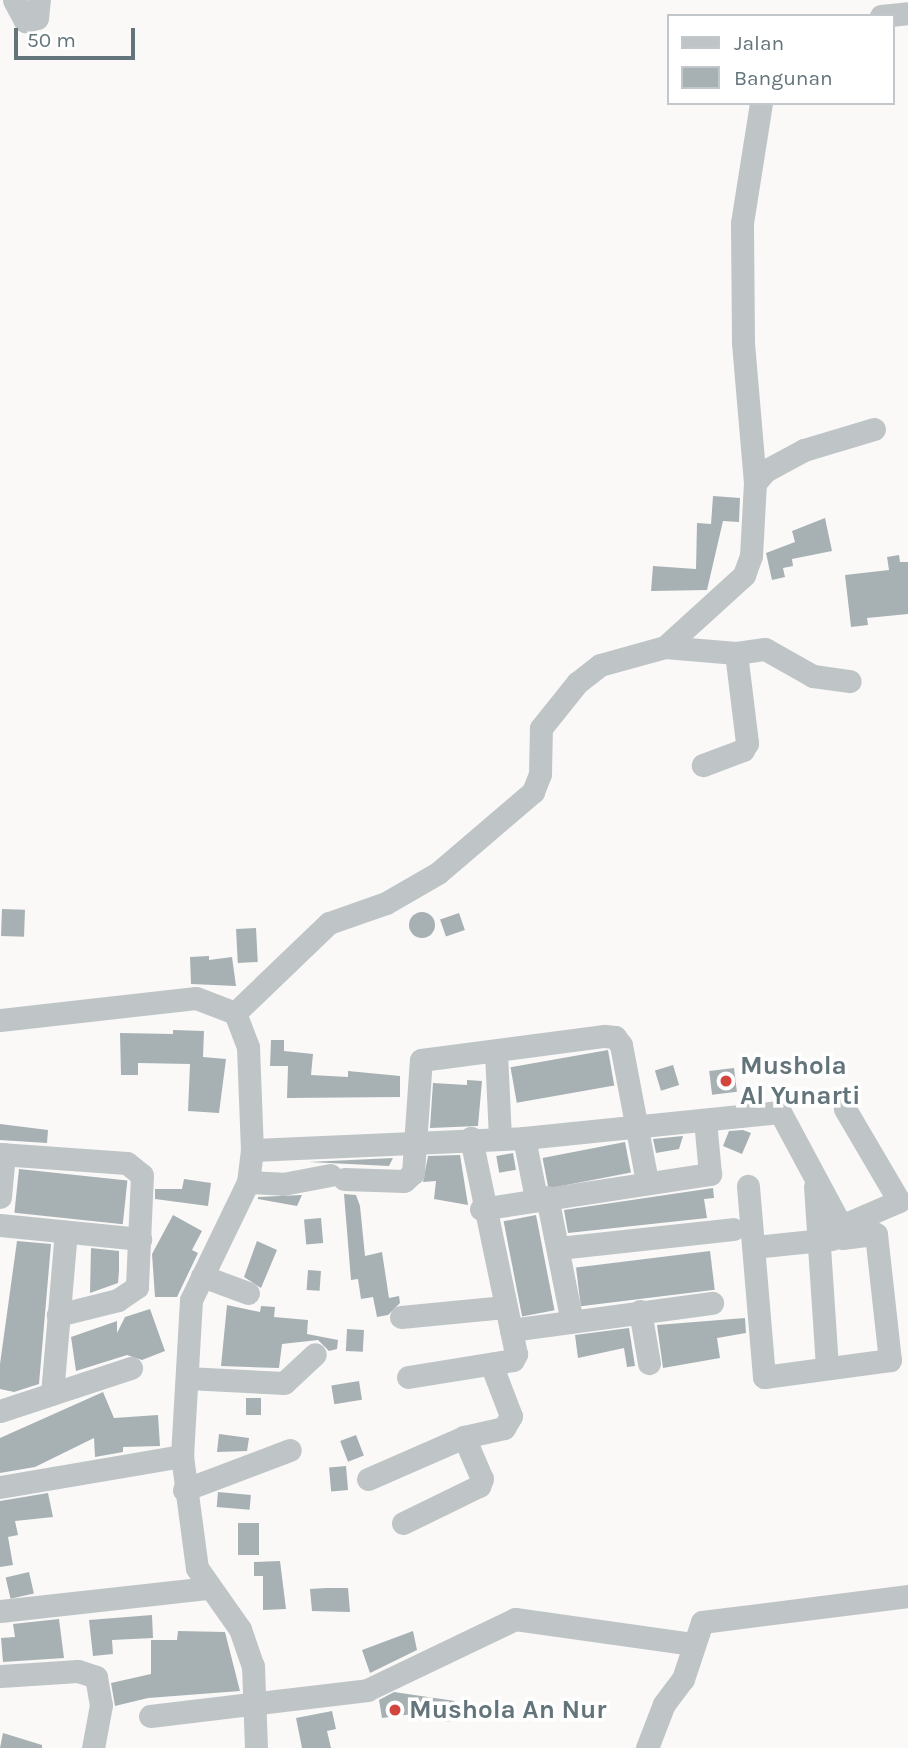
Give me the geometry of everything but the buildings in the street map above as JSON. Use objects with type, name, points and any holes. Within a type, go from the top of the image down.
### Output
[{"type":"street","points":[[11,13],[25,21],[37,18],[39,0]]},
{"type":"street","points":[[665,647],[744,575],[751,556],[755,483],[743,342],[742,223],[761,105]]},
{"type":"street","points":[[755,483],[779,460],[874,429]]},
{"type":"street","points":[[235,1013],[329,923],[386,902],[438,873],[533,792],[540,774],[541,728],[577,683],[600,665],[665,647],[736,653],[765,649],[813,676],[850,681]]},
{"type":"street","points":[[703,765],[743,750],[747,743],[736,653]]},
{"type":"street","points":[[0,1020],[195,998],[235,1013],[248,1047],[252,1150],[248,1182],[191,1300],[182,1456],[184,1490],[197,1568],[207,1588],[240,1629],[253,1666],[256,1748]]},
{"type":"street","points":[[248,1182],[283,1184],[337,1177],[409,1178],[417,1141],[419,1062],[615,1037],[647,1181]]},
{"type":"street","points":[[496,1053],[500,1139]]},
{"type":"street","points":[[834,1235],[900,1200],[845,1109]]},
{"type":"street","points":[[252,1150],[524,1138],[780,1112],[814,1176],[834,1235],[827,1368]]},
{"type":"street","points":[[481,1209],[647,1181],[710,1174],[705,1120]]},
{"type":"street","points":[[524,1138],[559,1248],[572,1322]]},
{"type":"street","points":[[408,1377],[513,1360],[511,1331],[481,1209],[471,1139]]},
{"type":"street","points":[[0,1197],[2,1154],[135,1165],[143,1183],[137,1287],[118,1300],[58,1315]]},
{"type":"street","points":[[748,1186],[764,1377],[890,1360],[876,1234],[879,1210]]},
{"type":"street","points":[[0,1225],[140,1239]]},
{"type":"street","points":[[559,1248],[733,1229]]},
{"type":"street","points":[[52,1394],[66,1232]]},
{"type":"street","points":[[754,1247],[834,1235],[876,1234]]},
{"type":"street","points":[[202,1276],[248,1293]]},
{"type":"street","points":[[511,1331],[712,1303]]},
{"type":"street","points":[[401,1317],[505,1307]]},
{"type":"street","points":[[640,1311],[649,1363]]},
{"type":"street","points":[[187,1378],[284,1383],[315,1353]]},
{"type":"street","points":[[368,1479],[464,1437],[510,1423],[491,1364]]},
{"type":"street","points":[[0,1410],[131,1368]]},
{"type":"street","points":[[403,1524],[479,1486],[482,1479],[464,1437]]},
{"type":"street","points":[[184,1490],[290,1450]]},
{"type":"street","points":[[0,1487],[182,1456]]},
{"type":"street","points":[[0,1611],[207,1588]]},
{"type":"street","points":[[647,1748],[664,1703],[684,1679],[702,1622],[713,1616],[738,1619],[908,1596]]},
{"type":"street","points":[[150,1716],[223,1704],[253,1706],[368,1690],[515,1619],[693,1644]]},
{"type":"street","points":[[1,1676],[78,1671],[96,1677],[101,1705],[93,1748]]},
{"type":"place","name":"Mushola Al Yunarti","points":[[726,1081]]},
{"type":"place","name":"Mushola An Nur","points":[[395,1710]]}]
